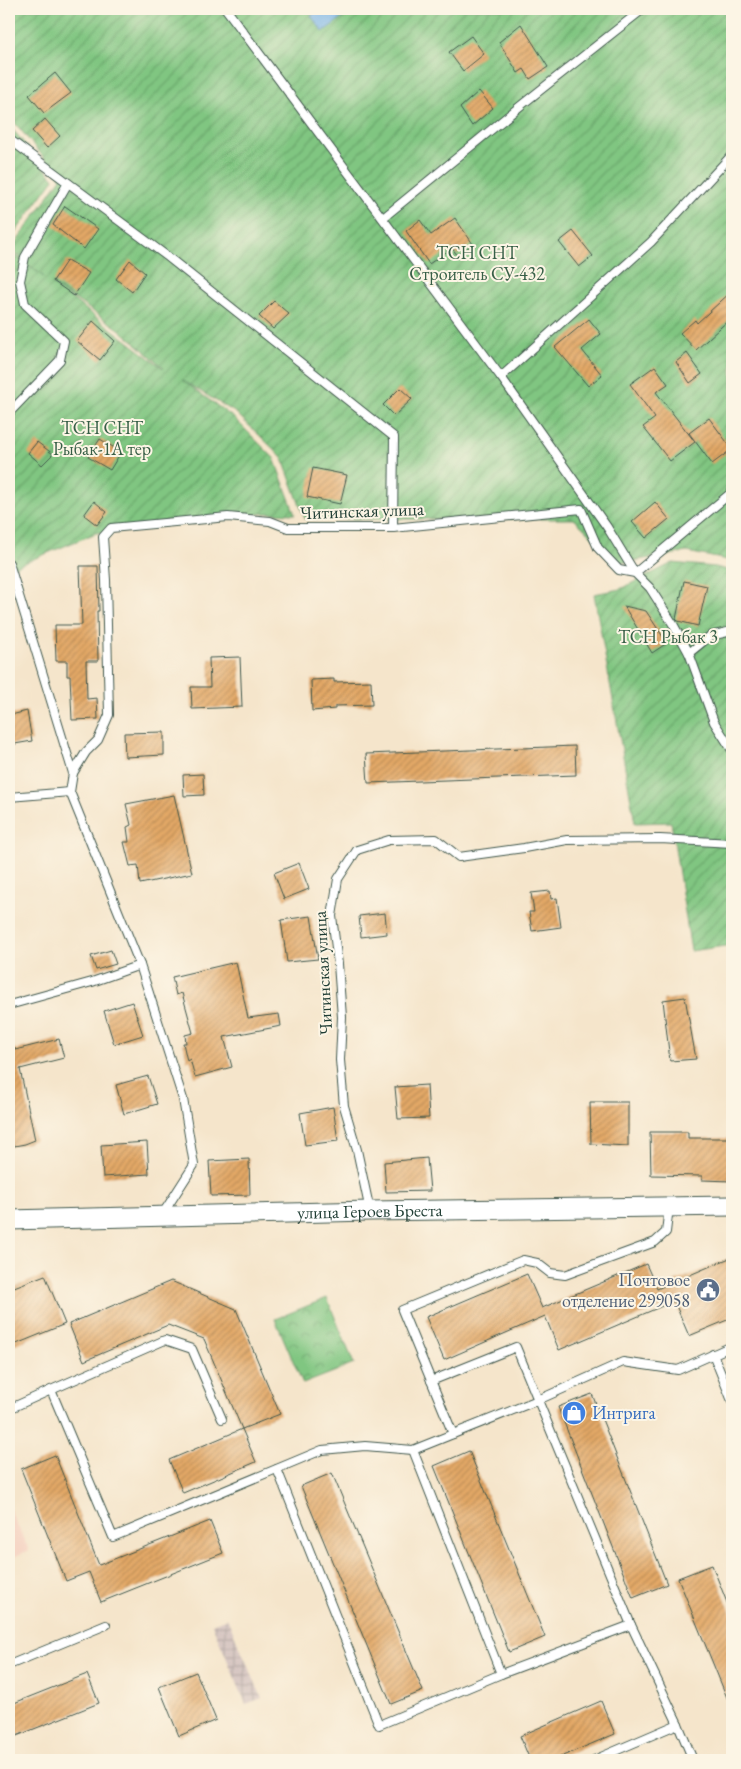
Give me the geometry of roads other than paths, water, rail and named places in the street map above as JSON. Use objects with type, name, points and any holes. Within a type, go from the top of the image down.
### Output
[{"type":"street","name":"улица Героев Бреста","points":[[9,1220],[370,1211],[732,1206]]},
{"type":"lane","points":[[226,9],[501,377],[606,526],[635,573],[732,492]]},
{"type":"lane","points":[[383,218],[643,9]]},
{"type":"lane","points":[[9,139],[168,257],[394,437],[392,528]]},
{"type":"lane","points":[[501,377],[651,242],[732,155]]},
{"type":"lane","points":[[9,413],[60,360],[64,341],[25,304],[20,281],[25,257],[68,183]]},
{"type":"lane","name":"Читинская улица","points":[[73,773],[86,752],[98,740],[109,715],[106,580],[103,537],[112,528],[228,517],[270,521],[288,528],[392,528],[581,509],[598,548],[618,570],[635,573],[650,588],[674,624],[689,653],[714,722],[732,750]]},
{"type":"lane","points":[[9,563],[73,773],[70,792],[140,965],[183,1099],[194,1165],[161,1216]]},
{"type":"lane","points":[[689,653],[710,636],[732,631]]},
{"type":"lane","points":[[9,797],[70,792]]},
{"type":"lane","name":"Читинская улица","points":[[370,1211],[357,1150],[344,1106],[340,1060],[342,1017],[332,916],[338,879],[357,850],[389,840],[436,839],[459,857],[567,840],[660,838],[732,843]]},
{"type":"lane","points":[[9,1005],[92,982],[140,965]]},
{"type":"lane","points":[[453,1434],[402,1310],[523,1260],[538,1263],[550,1272],[565,1274],[655,1242],[666,1232],[669,1207]]},
{"type":"lane","points":[[9,1409],[165,1340],[192,1349],[222,1420]]},
{"type":"lane","points":[[51,1390],[113,1537],[322,1450],[365,1446],[413,1450],[538,1400],[623,1362],[678,1370],[732,1346]]},
{"type":"lane","points":[[432,1381],[516,1347],[631,1625],[693,1760]]},
{"type":"lane","points":[[713,1354],[732,1401]]},
{"type":"lane","points":[[413,1450],[501,1674]]},
{"type":"lane","points":[[277,1469],[379,1726],[501,1674],[631,1625]]},
{"type":"lane","points":[[9,1665],[106,1625]]},
{"type":"lane","points":[[594,1760],[678,1724]]},
{"type":"water","points":[[320,9],[346,9],[350,12],[323,32],[311,16]]},
{"type":"place","name":"Почтовое отделение 299058","points":[[708,1290]]},
{"type":"place","name":"Интрига","points":[[574,1413]]},
{"type":"park label","name":"ТСН СНТ Строитель СУ-432","points":[[477,263]]},
{"type":"park label","name":"ТСН СНТ Рыбак-1А тер","points":[[102,438]]},
{"type":"park label","name":"ТСН Рыбак 3","points":[[668,637]]}]
